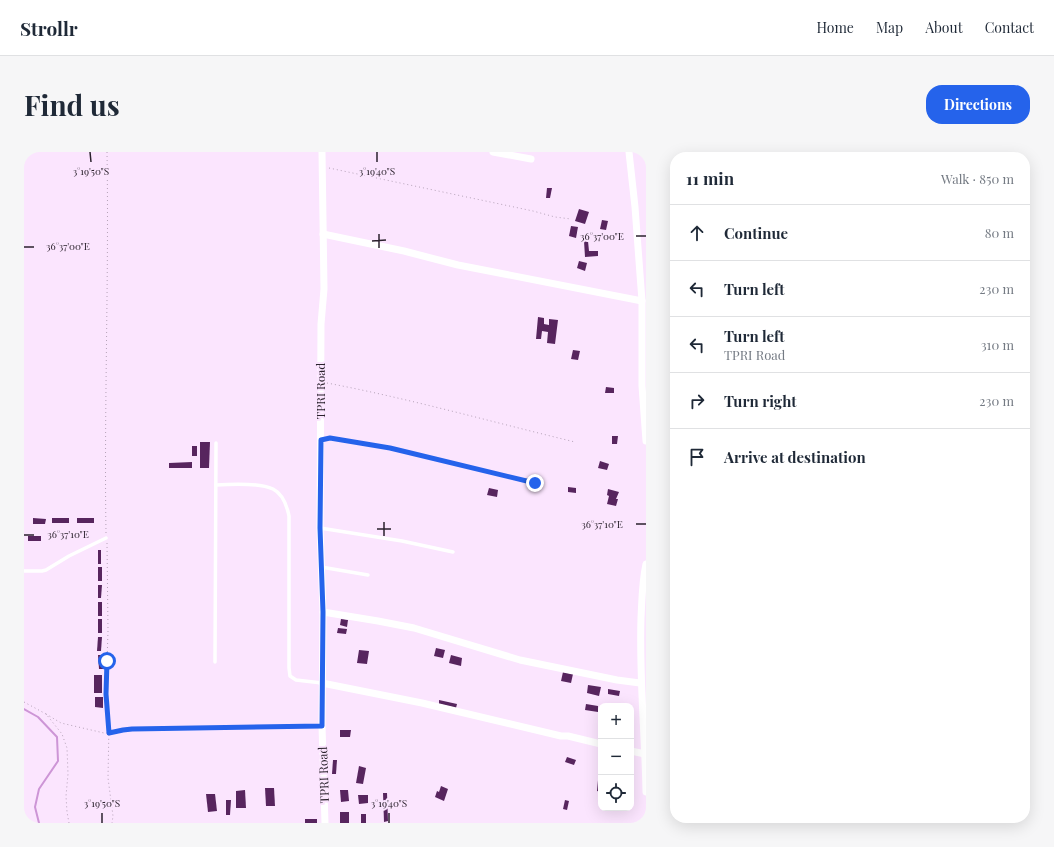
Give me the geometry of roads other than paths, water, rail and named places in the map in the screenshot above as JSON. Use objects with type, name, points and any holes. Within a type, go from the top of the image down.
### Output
[{"type":"street","name":"TPRI Road","points":[[322,152],[324,289],[321,324],[320,528],[323,612],[322,726],[325,823]]},
{"type":"street","points":[[493,152],[531,159]]},
{"type":"street","points":[[629,152],[642,301],[642,386],[646,441]]},
{"type":"street","points":[[323,234],[458,265],[642,301]]},
{"type":"street","points":[[646,564],[642,587],[643,637],[640,683],[646,792]]},
{"type":"street","points":[[323,612],[378,620],[414,628],[520,660],[617,680],[640,683]]},
{"type":"street","points":[[322,683],[422,703],[598,743]]},
{"type":"street","points":[[634,752],[645,754]]},
{"type":"lane","points":[[214,662],[216,443]]},
{"type":"lane","points":[[216,484],[242,484],[265,487],[274,490],[284,499],[288,507],[289,516],[289,672],[290,676],[296,680],[322,683]]},
{"type":"lane","points":[[320,528],[402,541],[453,552]]},
{"type":"lane","points":[[24,571],[46,570],[69,556],[106,538]]},
{"type":"lane","points":[[321,567],[368,574]]},
{"type":"waterway","points":[[24,709],[38,717],[57,737],[58,761],[39,789],[35,807],[39,823]]}]
